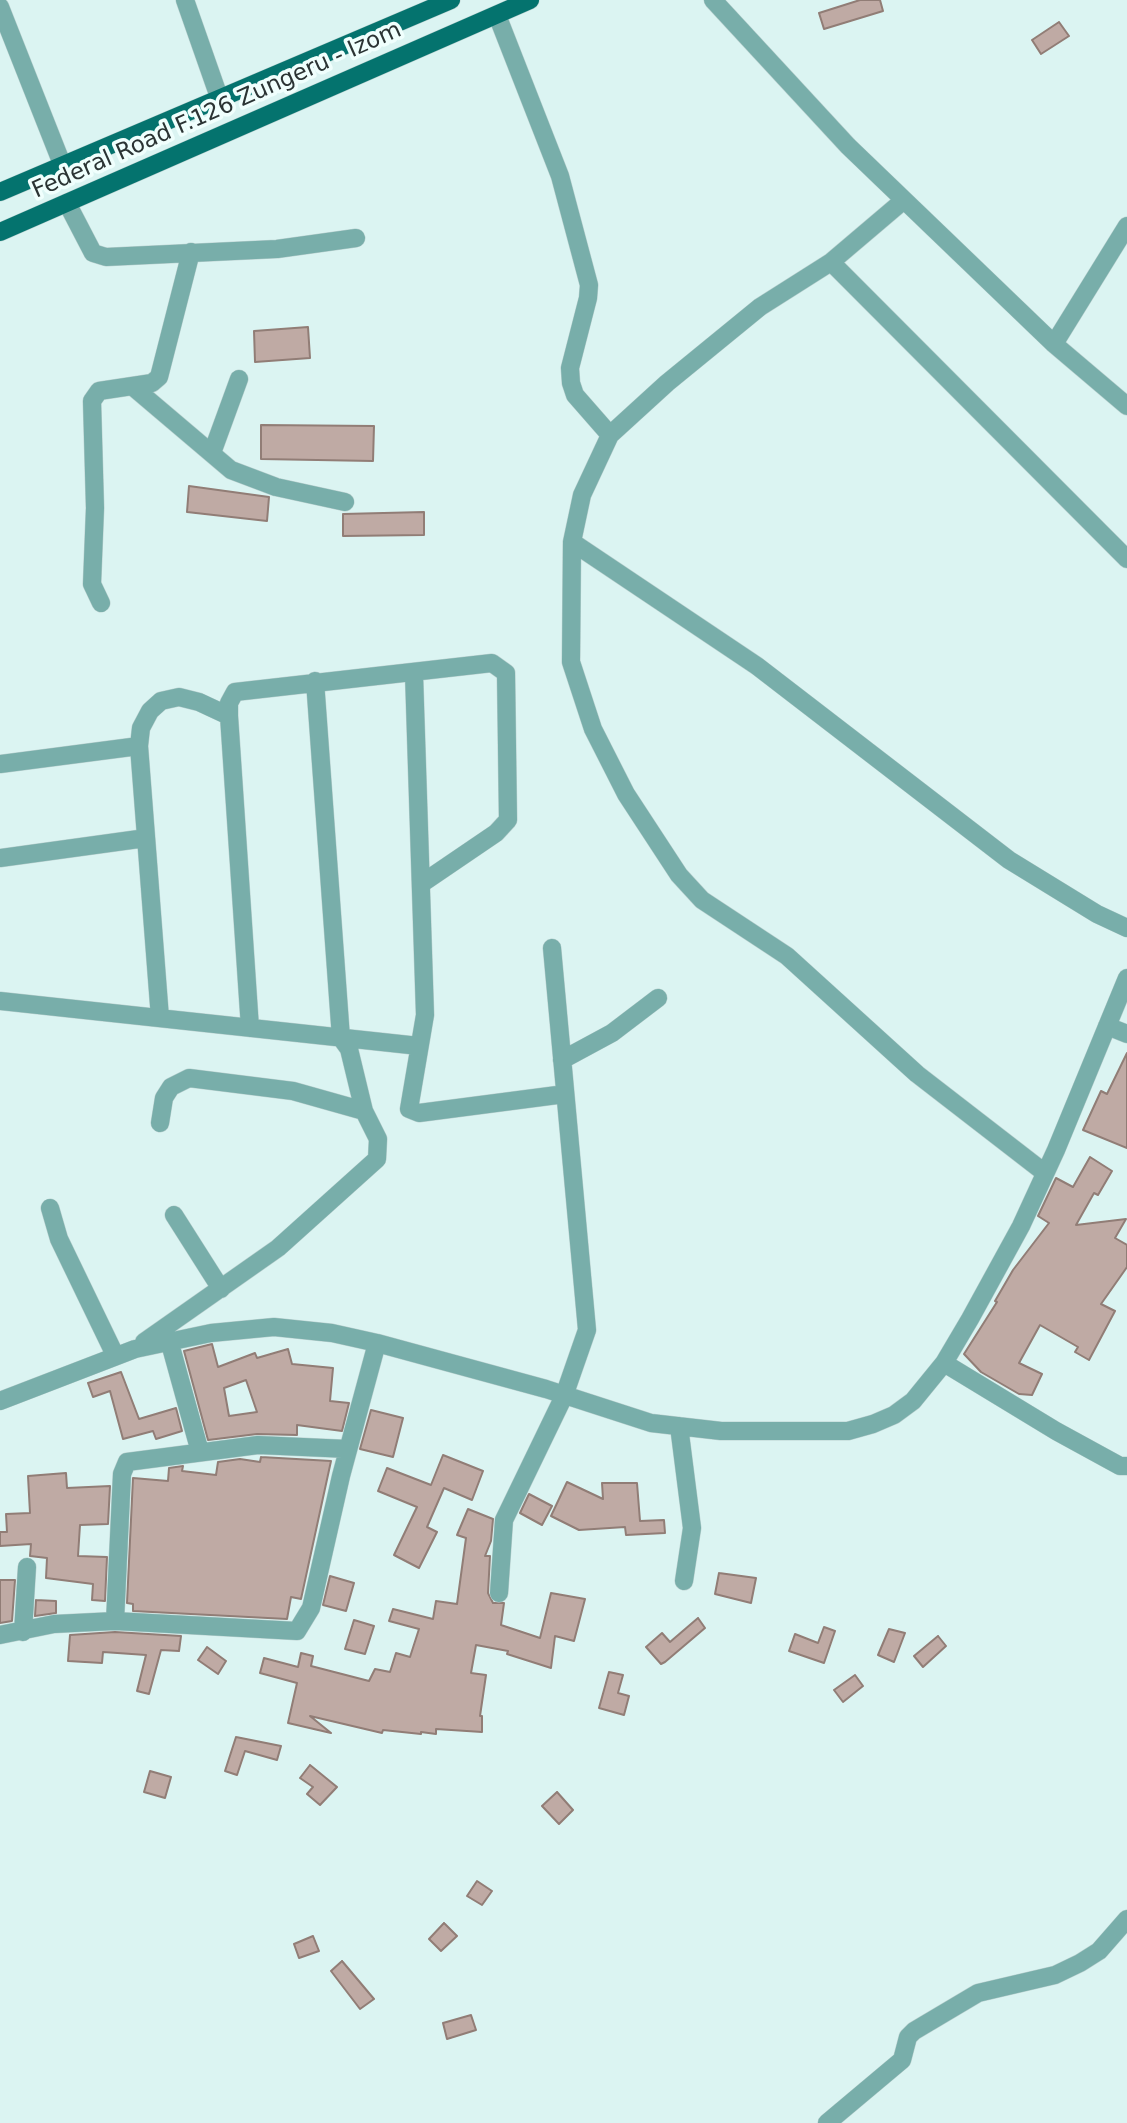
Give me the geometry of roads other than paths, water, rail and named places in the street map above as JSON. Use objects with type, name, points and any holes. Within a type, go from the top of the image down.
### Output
[{"type":"main road","name":"Federal Road F.126 Zungeru - Izom","points":[[0,191],[451,0]]},
{"type":"main road","name":"Federal Road F.126 Zungeru - Izom","points":[[0,232],[530,0]]},
{"type":"street","points":[[185,0],[219,97]]},
{"type":"street","points":[[713,0],[848,146],[1054,344],[1127,406]]},
{"type":"street","points":[[0,7],[62,164]]},
{"type":"street","points":[[497,15],[560,176],[589,285],[570,368],[571,383],[575,395],[610,435]]},
{"type":"street","points":[[904,200],[831,262],[760,307],[667,383],[610,435],[582,495],[572,542],[571,662],[593,729],[626,794],[679,875],[702,900],[804,970],[917,1074],[1045,1173]]},
{"type":"street","points":[[67,203],[93,253],[100,256],[276,249],[356,238]]},
{"type":"street","points":[[1054,344],[1127,226]]},
{"type":"street","points":[[101,603],[92,584],[92,401],[99,390],[152,383],[163,369],[191,252]]},
{"type":"street","points":[[831,262],[1127,559]]},
{"type":"street","points":[[212,453],[239,379]]},
{"type":"street","points":[[132,386],[232,470],[260,483],[345,502]]},
{"type":"street","points":[[572,542],[757,666],[1009,860],[1097,914],[1127,928]]},
{"type":"street","points":[[250,1028],[229,716],[231,697],[241,690],[315,681],[414,674],[492,663],[506,673],[508,820],[496,833],[421,884]]},
{"type":"street","points":[[414,674],[425,1015],[408,1103],[413,1111],[565,1094]]},
{"type":"street","points":[[135,1349],[278,1248],[377,1159],[378,1139],[364,1111],[348,1049],[341,1038],[315,681]]},
{"type":"street","points":[[160,1018],[139,746],[141,728],[150,711],[161,701],[179,697],[199,702],[229,716]]},
{"type":"street","points":[[0,764],[139,746]]},
{"type":"street","points":[[0,858],[146,838]]},
{"type":"street","points":[[499,1593],[504,1520],[564,1396],[585,1342],[587,1318],[552,948]]},
{"type":"street","points":[[0,1401],[135,1349],[169,1340],[274,1327],[332,1333],[377,1343],[651,1423],[721,1431],[848,1431],[894,1415],[913,1401],[944,1363],[1021,1226],[1127,978]]},
{"type":"street","points":[[562,1060],[612,1033],[658,998]]},
{"type":"street","points":[[0,1001],[419,1046]]},
{"type":"street","points":[[1107,1026],[1127,1034]]},
{"type":"street","points":[[160,1124],[164,1098],[171,1087],[189,1077],[293,1091],[364,1111]]},
{"type":"street","points":[[50,1208],[59,1240],[115,1355]]},
{"type":"street","points":[[174,1214],[221,1289]]},
{"type":"street","points":[[169,1340],[200,1452]]},
{"type":"street","points":[[0,1635],[54,1624],[115,1621],[297,1631],[311,1608],[348,1450],[377,1343]]},
{"type":"street","points":[[944,1363],[1056,1431],[1120,1466],[1127,1466]]},
{"type":"street","points":[[679,1426],[692,1528],[684,1581]]},
{"type":"street","points":[[115,1621],[124,1467],[132,1459],[258,1446],[348,1450]]},
{"type":"street","points":[[23,1632],[27,1567]]},
{"type":"street","points":[[827,2123],[902,2060],[908,2037],[914,2031],[978,1993],[1055,1975],[1080,1963],[1099,1951],[1127,1919]]}]
